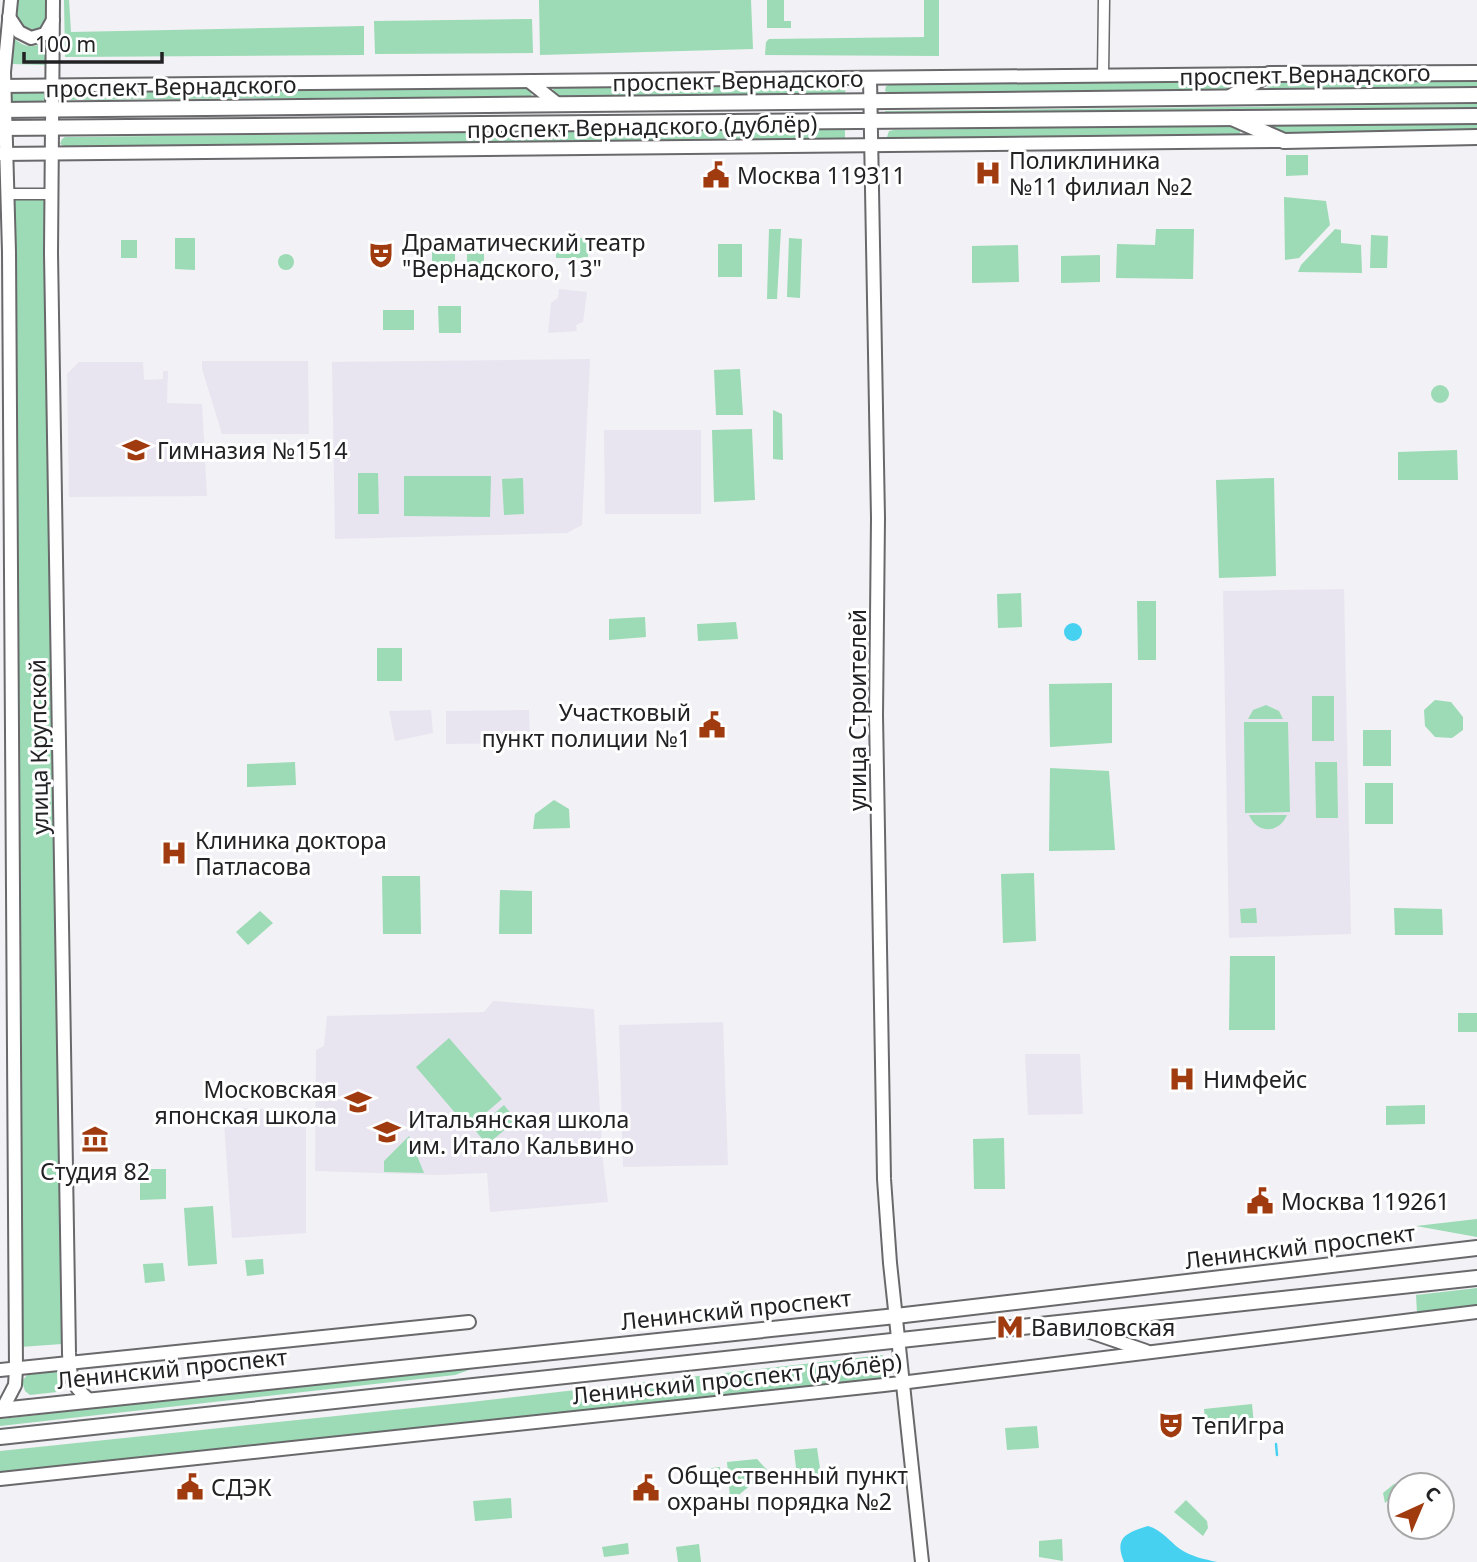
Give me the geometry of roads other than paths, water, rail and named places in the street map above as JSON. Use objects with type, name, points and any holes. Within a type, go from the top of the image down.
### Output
[{"type":"main road","name":"проспект Вернадского (дублёр)","points":[[1269,74],[1477,73]]},
{"type":"main road","points":[[1230,97],[1269,74]]},
{"type":"main road","name":"проспект Вернадского","points":[[2,110],[1477,95]]},
{"type":"main road","name":"проспект Вернадского","points":[[2,128],[1477,116]]},
{"type":"main road","name":"проспект Вернадского (дублёр)","points":[[1232,118],[1284,141],[1477,136]]},
{"type":"main road","name":"Ленинский проспект","points":[[1,1410],[895,1316],[1477,1248]]},
{"type":"main road","name":"Ленинский проспект","points":[[0,1437],[1477,1278]]},
{"type":"street","name":"улица Крупской","points":[[1,1410],[15,1385],[16,1370],[9,271],[2,128],[2,86],[11,0]]},
{"type":"street","name":"улица Крупской","points":[[53,0],[51,194],[69,1364],[70,1378],[75,1388],[88,1399]]},
{"type":"street","points":[[1103,76],[1104,0]]},
{"type":"street","points":[[9,17],[19,32],[31,38],[44,34],[53,20]]},
{"type":"street","name":"проспект Вернадского (дублёр)","points":[[2,86],[1269,74]]},
{"type":"street","name":"улица Строителей","points":[[870,79],[878,518],[876,715],[884,1179],[895,1316],[922,1562]]},
{"type":"street","points":[[530,82],[559,105]]},
{"type":"street","name":"проспект Вернадского (дублёр)","points":[[3,154],[1284,141]]},
{"type":"street","points":[[7,194],[51,194]]},
{"type":"street","name":"Ленинский проспект (дублёр)","points":[[0,1479],[902,1382],[1477,1312]]},
{"type":"street","points":[[0,1370],[469,1322]]},
{"type":"street","points":[[1064,1322],[1149,1352]]},
{"type":"water","points":[[1073,623],[1079,626],[1082,632],[1079,638],[1073,641],[1067,638],[1064,632],[1067,626]]},
{"type":"water","points":[[1148,1526],[1185,1552],[1217,1562],[1124,1562],[1121,1541],[1128,1534]]},
{"type":"waterway","points":[[1276,1444],[1277,1455]]},
{"type":"place","name":"Поликлиника №11 филиал №2","points":[[988,173]]},
{"type":"place","name":"Москва 119311","points":[[716,175]]},
{"type":"place","name":"Драматический театр \"Вернадского, 13\"","points":[[381,255]]},
{"type":"place","name":"Гимназия №1514","points":[[136,450]]},
{"type":"place","name":"Участковый пункт полиции №1","points":[[712,725]]},
{"type":"place","name":"Клиника доктора Патласова","points":[[174,853]]},
{"type":"place","name":"Нимфейс","points":[[1182,1079]]},
{"type":"place","name":"Московская японская школа","points":[[358,1102]]},
{"type":"place","name":"Итальянская школа им. Итало Кальвино","points":[[387,1132]]},
{"type":"place","name":"Студия 82","points":[[95,1139]]},
{"type":"place","name":"Москва 119261","points":[[1260,1201]]},
{"type":"place","name":"Вавиловская","points":[[1010,1327]]},
{"type":"place","name":"ТепИгра","points":[[1171,1425]]},
{"type":"place","name":"СДЭК","points":[[190,1487]]},
{"type":"place","name":"Общественный пункт охраны порядка №2","points":[[646,1488]]}]
